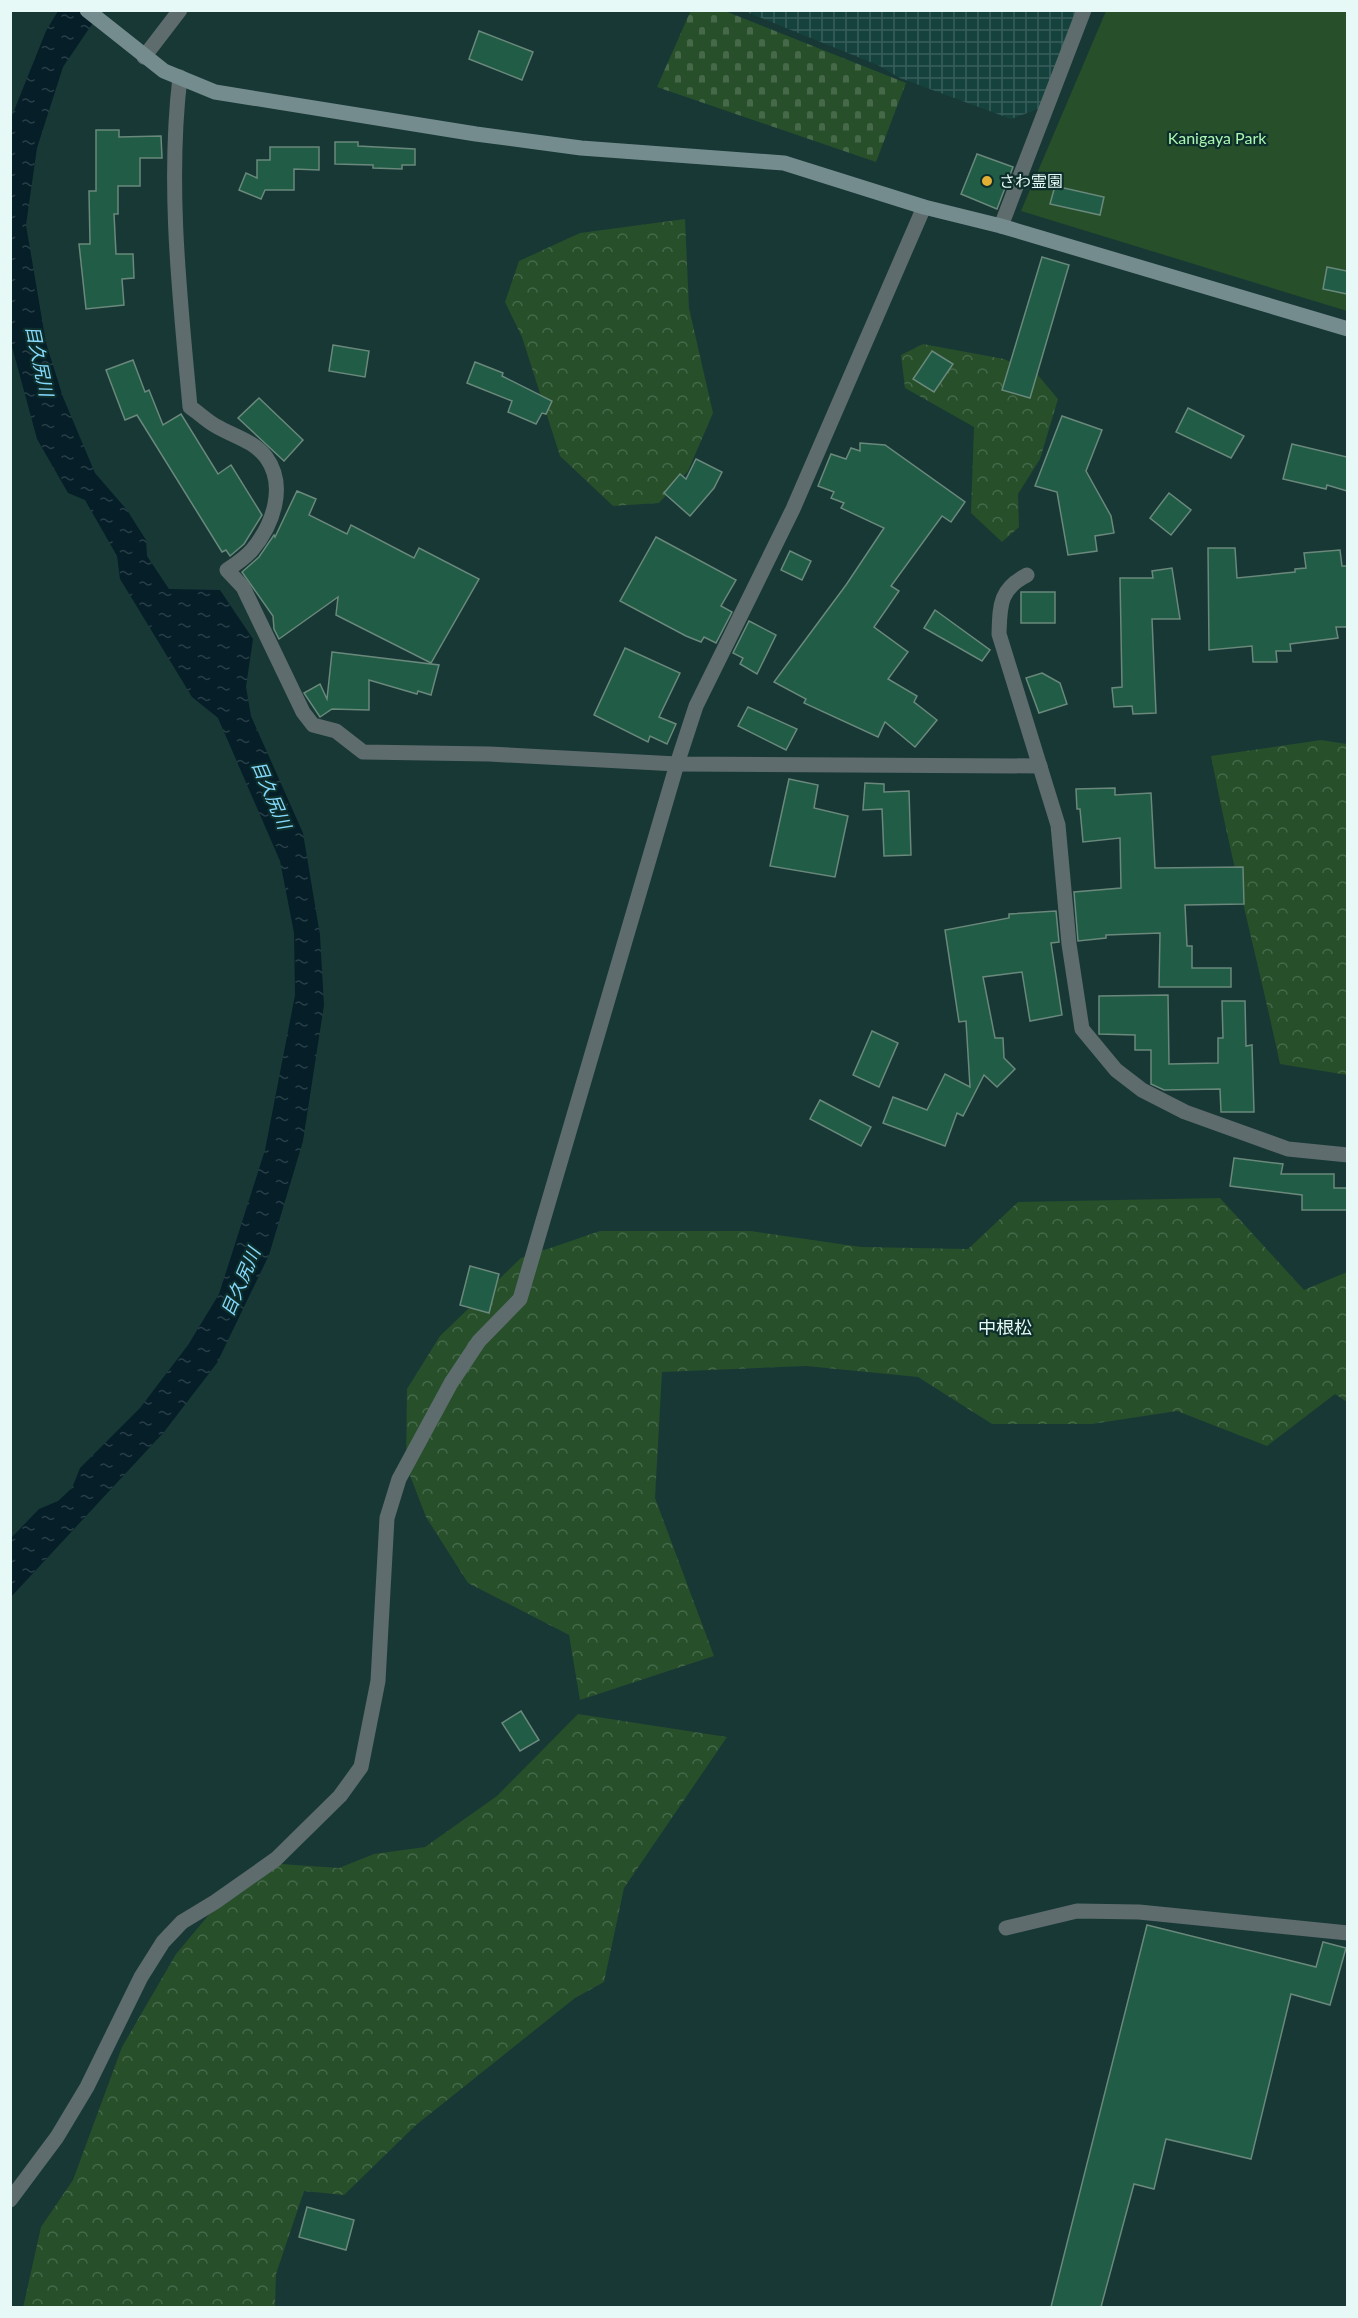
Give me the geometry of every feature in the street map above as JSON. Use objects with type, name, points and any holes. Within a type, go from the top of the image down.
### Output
[{"type":"street","points":[[87,10],[144,57],[180,78],[215,92],[476,134],[581,148],[784,163],[924,207],[1001,226],[1347,329]]},
{"type":"street","points":[[144,57],[180,10]]},
{"type":"street","points":[[1001,226],[1084,10]]},
{"type":"street","points":[[180,78],[174,131],[180,294],[190,407],[215,426],[245,439],[266,456],[278,482],[275,507],[267,530],[251,551],[227,570],[243,587],[252,603],[303,712],[313,725],[336,730],[363,752],[489,754],[677,764],[1040,766]]},
{"type":"street","points":[[10,2200],[57,2137],[81,2097],[141,1977],[163,1942],[182,1922],[276,1859],[340,1796],[361,1767],[378,1681],[387,1518],[399,1479],[451,1383],[479,1341],[520,1299],[696,706],[793,509],[924,207]]},
{"type":"street","points":[[1027,575],[1011,583],[1004,596],[999,610],[999,634],[1058,825],[1069,944],[1082,1029],[1116,1070],[1143,1090],[1185,1112],[1288,1149],[1347,1155]]},
{"type":"street","points":[[1006,1928],[1077,1911],[1087,1911],[1138,1912],[1347,1933]]},
{"type":"shaded area","points":[[744,11],[1077,11],[1043,107],[1011,119],[900,78],[880,66]]},
{"type":"green space","points":[[691,10],[725,11],[906,83],[876,162],[657,87]]},
{"type":"green space","name":"Kanigaya Park","points":[[1106,11],[1347,11],[1347,311],[1021,211]]},
{"type":"green space","points":[[685,219],[689,308],[713,413],[688,471],[659,503],[613,506],[560,456],[522,337],[505,302],[519,261],[580,233]]},
{"type":"green space","points":[[923,344],[1004,359],[1037,374],[1058,399],[1040,459],[1018,494],[1019,527],[1002,542],[971,513],[974,427],[905,388],[901,355]]},
{"type":"green space","points":[[1321,740],[1347,744],[1347,1075],[1280,1064],[1211,756]]},
{"type":"green space","points":[[1220,1198],[1304,1290],[1347,1272],[1347,1402],[1335,1394],[1267,1446],[1177,1411],[1092,1424],[992,1424],[918,1377],[806,1366],[662,1372],[655,1498],[714,1656],[580,1700],[569,1635],[468,1583],[426,1517],[406,1465],[407,1389],[440,1336],[521,1258],[600,1231],[750,1231],[861,1247],[968,1249],[1018,1202]]},
{"type":"green space","points":[[578,1714],[727,1737],[624,1888],[604,1982],[575,1998],[416,2125],[344,2195],[304,2191],[276,2274],[275,2307],[23,2308],[41,2227],[73,2180],[122,2047],[176,1954],[223,1898],[281,1864],[339,1868],[374,1854],[425,1847],[497,1796]]},
{"type":"water","name":"目久尻川","points":[[58,11],[101,11],[63,67],[37,148],[26,225],[46,343],[63,397],[95,473],[127,510],[146,540],[147,556],[169,589],[220,590],[253,639],[246,687],[251,716],[303,833],[320,935],[324,1005],[303,1141],[269,1255],[217,1363],[164,1432],[11,1597],[11,1538],[39,1509],[58,1501],[72,1488],[80,1468],[140,1408],[188,1345],[219,1294],[265,1150],[295,995],[294,933],[280,861],[218,718],[192,697],[120,579],[117,556],[85,500],[68,493],[37,439],[11,343],[11,118],[46,31]]},
{"type":"building","points":[[479,31],[533,52],[522,80],[469,59]]},
{"type":"building","points":[[96,130],[119,130],[119,137],[161,136],[162,158],[140,158],[140,186],[118,186],[118,214],[114,214],[116,254],[133,254],[134,278],[122,279],[124,305],[86,309],[79,244],[90,244],[89,191],[96,191]]},
{"type":"building","points":[[335,142],[358,142],[358,146],[415,149],[415,165],[402,165],[402,169],[373,168],[373,165],[335,164]]},
{"type":"building","points":[[270,147],[319,147],[319,170],[294,169],[294,190],[265,190],[261,199],[239,190],[246,173],[257,178],[257,160],[270,160]]},
{"type":"building","name":"さわ霊園","points":[[977,154],[1013,167],[997,209],[961,194]]},
{"type":"building","points":[[1055,186],[1104,197],[1100,215],[1050,204]]},
{"type":"building","points":[[1042,257],[1069,265],[1030,398],[1002,390]]},
{"type":"building","points":[[1327,267],[1347,271],[1347,294],[1323,289]]},
{"type":"building","points":[[333,345],[369,351],[365,377],[329,371]]},
{"type":"building","points":[[932,351],[953,364],[934,392],[913,379]]},
{"type":"building","points":[[133,360],[145,392],[149,390],[163,425],[181,414],[218,474],[231,465],[262,515],[244,544],[230,556],[226,550],[222,552],[137,415],[125,420],[106,370]]},
{"type":"building","points":[[475,362],[503,373],[502,376],[552,401],[546,414],[542,413],[536,424],[508,412],[512,401],[467,383]]},
{"type":"building","points":[[259,398],[303,440],[284,461],[238,418]]},
{"type":"building","points":[[1188,408],[1244,436],[1231,458],[1176,432]]},
{"type":"building","points":[[1062,416],[1102,430],[1086,471],[1111,516],[1114,533],[1095,536],[1097,551],[1068,555],[1057,492],[1035,486]]},
{"type":"building","points":[[860,443],[885,445],[965,502],[951,522],[942,516],[891,586],[899,591],[874,627],[908,652],[888,679],[917,696],[914,702],[937,720],[915,747],[885,722],[878,737],[804,703],[806,699],[774,682],[846,585],[884,528],[841,508],[844,503],[831,498],[834,492],[818,486],[831,454],[846,459],[851,448],[860,451]]},
{"type":"building","points":[[1292,444],[1347,457],[1347,491],[1327,485],[1326,489],[1283,479]]},
{"type":"building","points":[[696,459],[722,472],[714,488],[690,516],[664,493],[680,474],[686,479]]},
{"type":"building","points":[[297,491],[316,499],[309,515],[347,534],[351,525],[414,558],[419,548],[479,579],[431,663],[336,615],[338,597],[279,639],[274,629],[273,616],[242,572],[259,557],[274,535],[275,537]]},
{"type":"building","points":[[1169,493],[1191,510],[1171,535],[1150,518]]},
{"type":"building","points":[[656,537],[736,580],[721,606],[732,612],[716,643],[704,637],[701,642],[686,636],[620,601]]},
{"type":"building","points":[[1208,548],[1235,548],[1237,578],[1295,572],[1295,569],[1306,568],[1304,553],[1340,550],[1342,566],[1347,566],[1347,627],[1336,627],[1338,638],[1290,644],[1291,651],[1276,651],[1277,662],[1253,662],[1252,646],[1209,650]]},
{"type":"building","points":[[790,551],[811,561],[802,580],[781,570]]},
{"type":"building","points":[[1172,568],[1180,619],[1152,619],[1156,713],[1133,714],[1132,706],[1114,707],[1112,688],[1122,687],[1120,578],[1153,578],[1152,571]]},
{"type":"building","points":[[1021,592],[1055,592],[1055,623],[1021,623]]},
{"type":"building","points":[[935,610],[990,650],[982,661],[924,628]]},
{"type":"building","points":[[749,621],[776,635],[757,674],[740,664],[743,658],[733,653]]},
{"type":"building","points":[[625,648],[680,673],[659,717],[676,724],[667,744],[650,736],[648,742],[594,715]]},
{"type":"building","points":[[332,652],[439,665],[431,695],[418,691],[417,694],[369,680],[369,710],[332,709],[320,717],[304,693],[320,684],[327,699]]},
{"type":"building","points":[[1042,673],[1060,683],[1067,704],[1039,713],[1026,678]]},
{"type":"building","points":[[748,707],[797,729],[786,750],[738,726]]},
{"type":"building","points":[[789,779],[818,785],[814,808],[848,816],[835,877],[770,866]]},
{"type":"building","points":[[865,783],[884,784],[884,792],[909,791],[911,855],[884,856],[882,809],[863,810]]},
{"type":"building","points":[[1115,788],[1115,795],[1151,793],[1155,868],[1243,867],[1244,904],[1185,905],[1187,946],[1192,946],[1192,968],[1231,968],[1231,987],[1159,987],[1160,933],[1106,935],[1106,938],[1078,941],[1074,892],[1121,888],[1120,838],[1083,842],[1076,789]]},
{"type":"building","points":[[1056,911],[1059,942],[1051,943],[1062,1015],[1030,1021],[1022,972],[983,977],[995,1038],[1003,1038],[1004,1058],[1015,1069],[997,1087],[984,1075],[963,1116],[957,1113],[945,1146],[883,1123],[893,1097],[927,1110],[945,1074],[970,1087],[966,1021],[959,1022],[945,930],[1009,918],[1009,914]]},
{"type":"building","points":[[1168,995],[1169,1064],[1218,1063],[1218,1038],[1223,1038],[1222,1001],[1245,1001],[1246,1046],[1252,1045],[1254,1112],[1221,1112],[1220,1089],[1164,1090],[1151,1084],[1151,1050],[1135,1050],[1135,1035],[1099,1034],[1099,996]]},
{"type":"building","points":[[872,1031],[898,1043],[879,1087],[853,1075]]},
{"type":"building","points":[[820,1100],[871,1127],[861,1146],[810,1119]]},
{"type":"building","points":[[1234,1158],[1283,1164],[1281,1174],[1334,1174],[1334,1188],[1347,1188],[1347,1210],[1302,1210],[1302,1195],[1230,1186]]},
{"type":"building","points":[[470,1266],[499,1274],[489,1313],[460,1305]]},
{"type":"building","points":[[521,1711],[539,1740],[520,1751],[502,1723]]},
{"type":"building","points":[[1147,1925],[1316,1967],[1323,1942],[1346,1948],[1330,2005],[1291,1994],[1251,2159],[1166,2139],[1154,2189],[1134,2184],[1101,2307],[1051,2307]]},
{"type":"building","points":[[307,2207],[354,2220],[346,2250],[299,2237]]},
{"type":"place","name":"さわ霊園","points":[[987,181]]},
{"type":"district","name":"中根松","points":[[1005,1328]]}]
